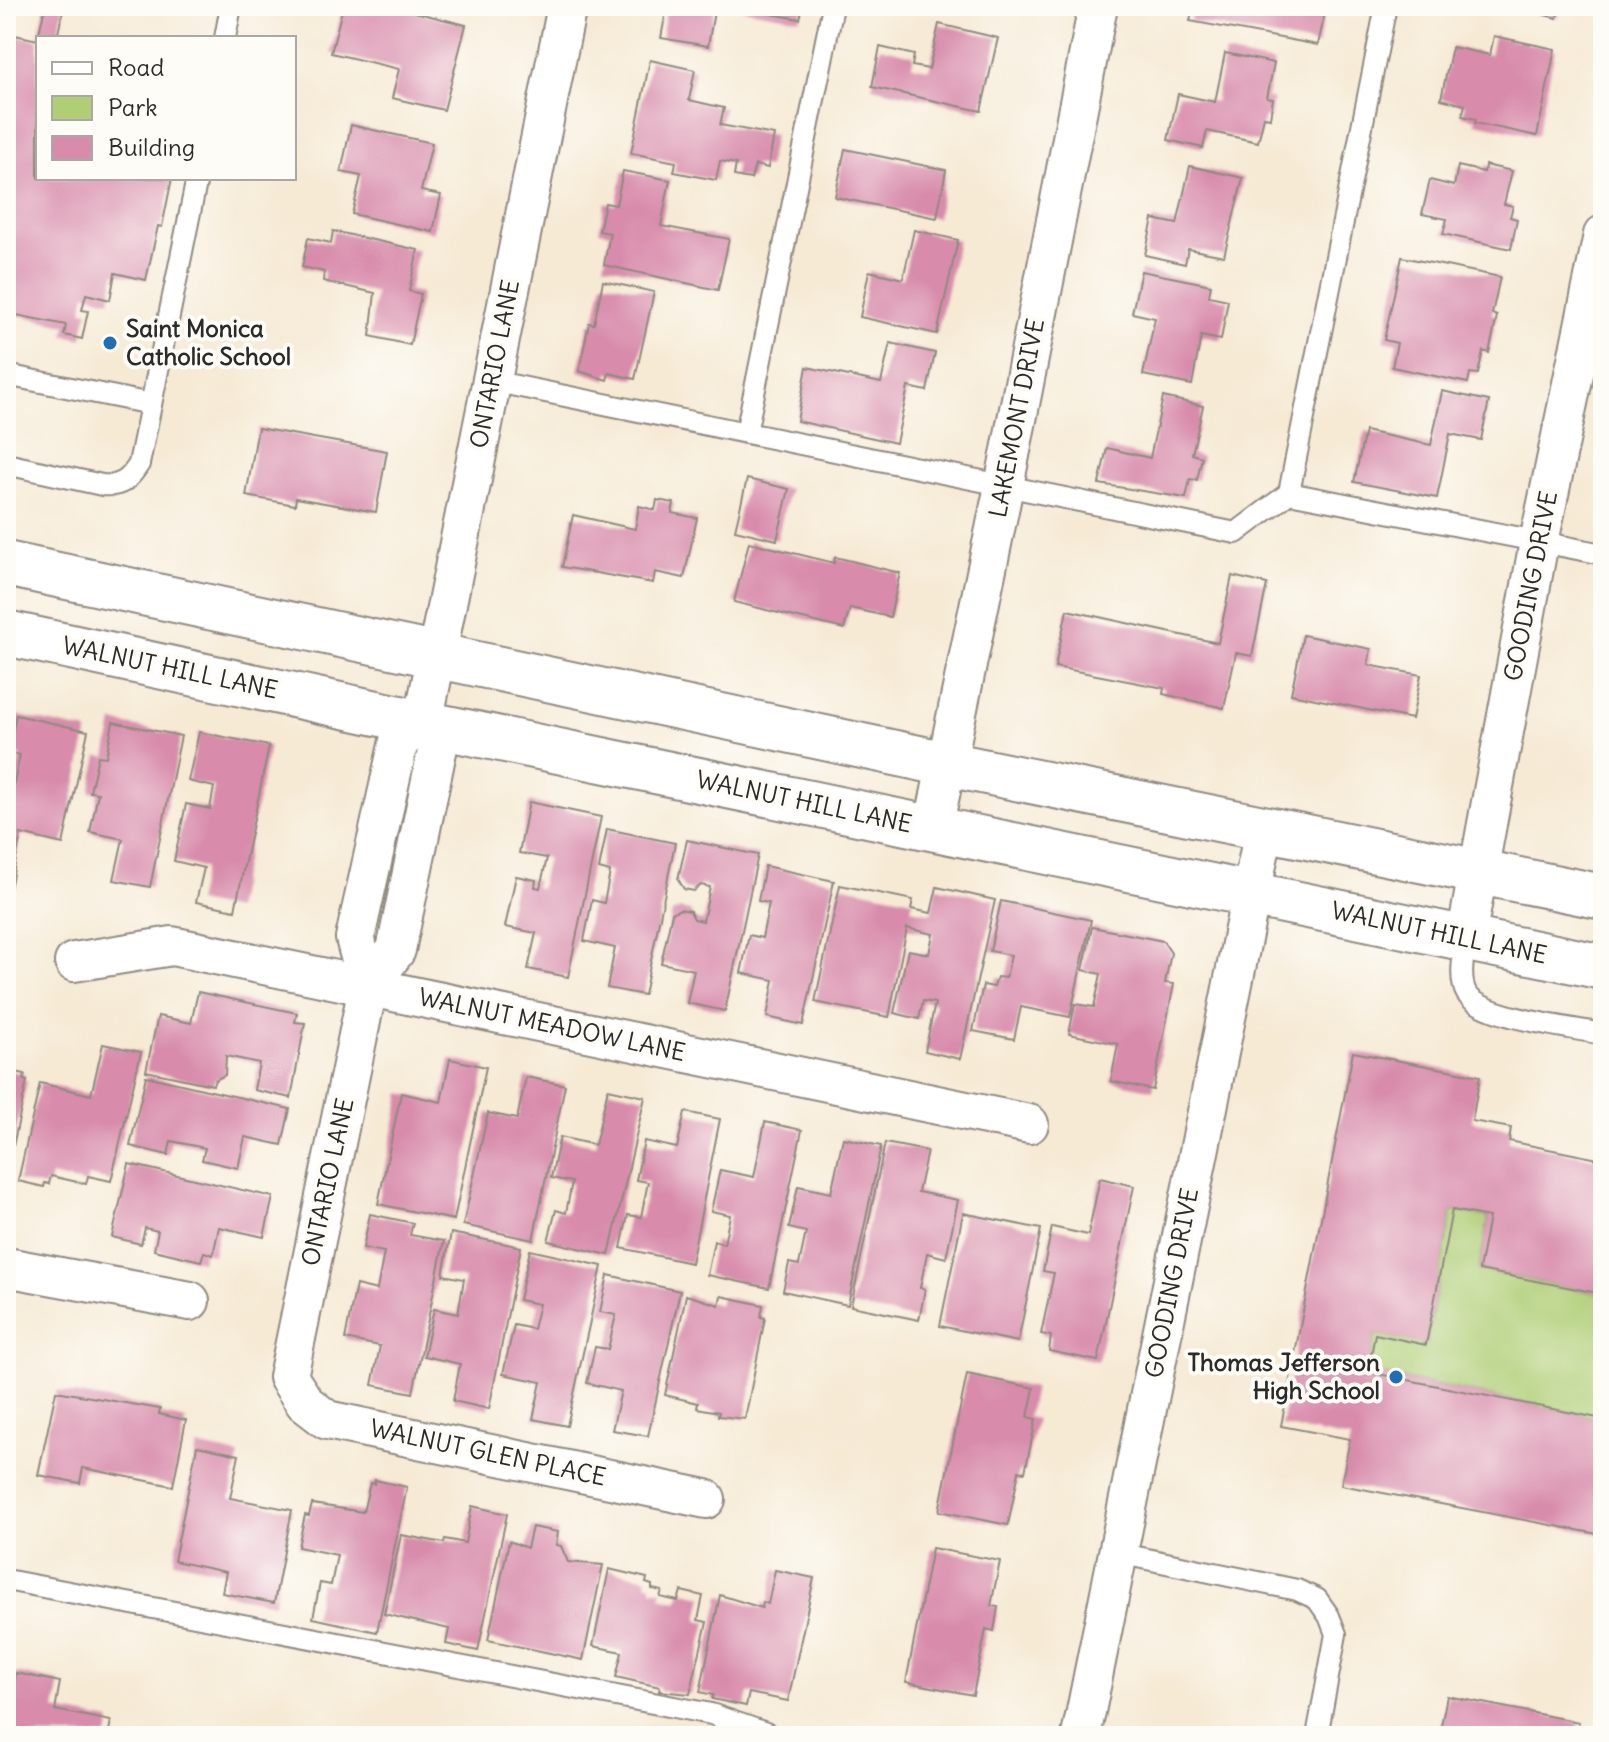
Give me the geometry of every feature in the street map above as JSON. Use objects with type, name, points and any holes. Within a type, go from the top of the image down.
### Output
[{"type":"main road","points":[[6,564],[947,764],[1603,897]]},
{"type":"main road","name":"WALNUT HILL LANE","points":[[6,633],[423,723],[1603,967]]},
{"type":"street","name":"ONTARIO LANE","points":[[288,1377],[368,987],[396,950],[438,747],[423,723],[567,6]]},
{"type":"street","name":"LAKEMONT DRIVE","points":[[933,829],[1098,6]]},
{"type":"street","name":"GOODING DRIVE","points":[[1466,938],[1539,542],[1603,235]]},
{"type":"street","name":"GOODING DRIVE","points":[[1081,1736],[1264,830]]},
{"type":"street","name":"WALNUT MEADOW LANE","points":[[74,962],[172,946],[1029,1124]]},
{"type":"street","points":[[6,1267],[190,1301]]},
{"type":"street","name":"WALNUT GLEN PLACE","points":[[288,1377],[305,1403],[327,1420],[706,1499]]},
{"type":"lane","points":[[225,36],[231,6]]},
{"type":"lane","points":[[746,433],[833,6]]},
{"type":"lane","points":[[492,381],[1236,533],[1289,493],[1386,6]]},
{"type":"lane","points":[[6,464],[102,485],[114,486],[129,480],[139,464],[197,180]]},
{"type":"lane","points":[[6,375],[151,404]]},
{"type":"lane","points":[[1289,493],[1603,554]]},
{"type":"lane","points":[[1466,938],[1463,975],[1466,993],[1479,1005],[1498,1013],[1603,1034]]},
{"type":"lane","points":[[1118,1553],[1297,1590],[1317,1599],[1329,1616],[1336,1634],[1317,1736]]},
{"type":"lane","points":[[6,1580],[711,1714],[768,1736]]},
{"type":"green space","points":[[1452,1210],[1489,1217],[1479,1270],[1603,1294],[1603,1419],[1368,1372],[1375,1334],[1426,1344]]},
{"type":"building","points":[[45,6],[64,6],[57,36],[38,36]]},
{"type":"building","points":[[343,6],[391,6],[466,25],[444,110],[392,98],[399,69],[331,53]]},
{"type":"building","points":[[667,6],[715,6],[708,46],[661,38]]},
{"type":"building","points":[[724,6],[803,6],[800,19]]},
{"type":"building","points":[[1193,6],[1326,8],[1318,45],[1190,21]]},
{"type":"building","points":[[1508,6],[1560,6],[1557,18]]},
{"type":"building","points":[[939,24],[998,38],[981,111],[872,87],[880,47],[914,55],[912,66],[929,69]]},
{"type":"building","points":[[6,33],[36,40],[36,180],[172,180],[146,280],[115,273],[110,300],[86,294],[82,310],[88,311],[82,339],[64,335],[66,325],[6,313]]},
{"type":"building","points":[[1494,36],[1555,49],[1537,136],[1475,123],[1476,119],[1462,116],[1465,105],[1441,99],[1452,47],[1490,55]]},
{"type":"building","points":[[1225,53],[1274,63],[1267,98],[1273,99],[1270,118],[1264,117],[1258,142],[1207,131],[1203,148],[1168,140],[1178,94],[1215,102]]},
{"type":"building","points":[[650,60],[695,70],[689,100],[724,108],[720,125],[774,135],[768,168],[755,165],[751,179],[734,176],[736,164],[720,161],[716,180],[674,172],[676,162],[631,153]]},
{"type":"building","points":[[351,125],[432,143],[421,191],[441,195],[433,232],[352,214],[361,176],[341,172]]},
{"type":"building","points":[[845,149],[946,170],[937,218],[835,197]]},
{"type":"building","points":[[1485,165],[1512,171],[1504,204],[1513,206],[1510,217],[1517,219],[1511,249],[1443,234],[1447,219],[1422,214],[1430,180],[1454,186],[1458,166],[1484,172]]},
{"type":"building","points":[[1190,166],[1243,178],[1224,256],[1188,249],[1185,264],[1145,255],[1153,219],[1177,224]]},
{"type":"building","points":[[623,171],[670,180],[661,226],[729,239],[718,290],[604,265],[610,233],[599,231],[605,203],[616,205]]},
{"type":"building","points":[[914,230],[958,240],[937,334],[860,317],[869,271],[903,279]]},
{"type":"building","points":[[333,231],[418,250],[409,291],[421,294],[410,345],[370,336],[375,293],[323,281],[324,272],[302,267],[308,238],[331,243]]},
{"type":"building","points":[[1402,257],[1500,277],[1492,314],[1497,316],[1489,353],[1483,351],[1478,374],[1470,373],[1468,383],[1392,367],[1397,343],[1384,340]]},
{"type":"building","points":[[1141,271],[1211,285],[1209,296],[1228,300],[1221,340],[1201,336],[1192,385],[1143,375],[1155,318],[1132,313]]},
{"type":"building","points":[[603,281],[654,292],[635,379],[609,373],[607,380],[579,371],[589,323],[594,324]]},
{"type":"building","points":[[890,343],[935,353],[927,391],[908,387],[896,443],[797,421],[807,367],[881,383]]},
{"type":"building","points":[[1442,391],[1489,401],[1481,440],[1450,434],[1437,498],[1354,482],[1365,431],[1431,445]]},
{"type":"building","points":[[1163,397],[1203,406],[1192,454],[1202,457],[1197,480],[1190,479],[1186,498],[1099,484],[1107,448],[1150,458]]},
{"type":"building","points":[[258,428],[387,451],[376,512],[296,498],[295,505],[246,496]]},
{"type":"building","points":[[747,479],[789,489],[777,540],[735,530]]},
{"type":"building","points":[[657,500],[674,503],[672,513],[697,518],[684,578],[655,572],[653,583],[562,567],[573,515],[635,529],[639,506],[655,510]]},
{"type":"building","points":[[749,542],[834,563],[835,557],[900,573],[890,617],[850,608],[844,629],[734,602]]},
{"type":"building","points":[[1232,576],[1267,584],[1252,656],[1236,653],[1224,708],[1163,694],[1164,688],[1055,667],[1067,610],[1218,643]]},
{"type":"building","points":[[1303,635],[1371,649],[1368,665],[1421,675],[1412,719],[1291,694]]},
{"type":"building","points":[[16,715],[88,731],[63,844],[21,834],[10,889],[6,888],[6,786],[13,788],[20,755],[8,752]]},
{"type":"building","points":[[113,722],[181,736],[150,887],[114,880],[123,839],[90,832],[98,793],[90,792],[98,756],[106,757]]},
{"type":"building","points":[[199,732],[269,746],[235,910],[196,902],[204,868],[174,861],[186,804],[210,809],[214,787],[188,781]]},
{"type":"building","points":[[529,802],[601,817],[568,977],[528,969],[536,933],[505,927],[516,876],[536,880],[535,887],[540,888],[547,858],[519,853]]},
{"type":"building","points":[[607,829],[675,843],[644,995],[607,988],[615,948],[584,941],[592,900],[604,903],[610,872],[599,869]]},
{"type":"building","points":[[687,840],[758,855],[725,1011],[687,1003],[694,970],[661,963],[672,913],[680,909],[690,911],[694,919],[703,921],[710,887],[701,885],[694,891],[684,889],[678,879]]},
{"type":"building","points":[[765,866],[834,881],[803,1025],[767,1017],[774,980],[741,973],[749,935],[762,938],[769,903],[758,901]]},
{"type":"building","points":[[840,885],[913,900],[911,909],[931,913],[937,887],[995,900],[960,1059],[925,1051],[935,1003],[923,1001],[919,1019],[894,1013],[908,950],[929,954],[933,934],[907,928],[889,1017],[815,1002]]},
{"type":"building","points":[[1001,901],[1091,920],[1070,1017],[1021,1007],[1014,1039],[973,1031],[983,985],[994,987],[997,977],[1006,978],[1011,955],[990,951]]},
{"type":"building","points":[[1092,927],[1163,941],[1171,953],[1165,983],[1174,984],[1153,1090],[1111,1081],[1118,1044],[1069,1034],[1075,1004],[1094,1007],[1101,974],[1083,970]]},
{"type":"building","points":[[198,992],[297,1013],[295,1022],[305,1023],[291,1098],[254,1090],[259,1063],[226,1056],[225,1075],[215,1080],[213,1085],[146,1071],[158,1016],[191,1023]]},
{"type":"building","points":[[103,1044],[141,1052],[111,1181],[88,1176],[86,1184],[51,1176],[49,1184],[45,1183],[44,1187],[18,1181],[40,1083],[91,1095]]},
{"type":"building","points":[[1353,1052],[1480,1076],[1472,1121],[1511,1128],[1509,1141],[1603,1160],[1603,1294],[1479,1270],[1489,1217],[1452,1210],[1426,1345],[1375,1334],[1368,1372],[1603,1419],[1603,1535],[1341,1485],[1350,1439],[1281,1426]]},
{"type":"building","points":[[450,1059],[486,1067],[454,1220],[378,1204],[401,1093],[441,1102]]},
{"type":"building","points":[[6,1070],[25,1074],[24,1080],[27,1081],[12,1151],[6,1150]]},
{"type":"building","points":[[146,1076],[290,1109],[282,1145],[245,1137],[238,1168],[202,1160],[205,1148],[171,1141],[168,1155],[130,1146]]},
{"type":"building","points":[[526,1077],[565,1085],[533,1240],[463,1225],[488,1113],[517,1119]]},
{"type":"building","points":[[608,1089],[645,1097],[609,1255],[548,1241],[556,1210],[566,1213],[572,1182],[551,1178],[560,1137],[595,1145]]},
{"type":"building","points":[[685,1112],[720,1119],[691,1263],[621,1248],[628,1215],[641,1217],[648,1182],[636,1180],[644,1141],[677,1148]]},
{"type":"building","points":[[765,1122],[802,1130],[769,1288],[707,1275],[714,1241],[724,1244],[730,1215],[711,1211],[720,1170],[754,1177]]},
{"type":"building","points":[[843,1138],[881,1146],[848,1305],[783,1291],[789,1263],[799,1265],[806,1232],[789,1228],[798,1186],[831,1193]]},
{"type":"building","points":[[885,1143],[927,1151],[918,1192],[958,1200],[946,1258],[927,1253],[920,1288],[925,1289],[919,1320],[851,1306]]},
{"type":"building","points":[[129,1164],[273,1197],[264,1237],[219,1227],[213,1255],[204,1252],[201,1261],[154,1250],[158,1231],[145,1228],[141,1244],[112,1237]]},
{"type":"building","points":[[1100,1178],[1134,1186],[1098,1361],[1049,1351],[1051,1336],[1041,1334],[1054,1273],[1043,1271],[1052,1227],[1088,1235]]},
{"type":"building","points":[[963,1213],[1041,1229],[1018,1342],[940,1326]]},
{"type":"building","points":[[370,1214],[413,1223],[410,1235],[444,1241],[413,1393],[372,1385],[380,1346],[345,1339],[356,1285],[377,1290],[384,1252],[363,1248]]},
{"type":"building","points":[[451,1233],[521,1247],[489,1409],[453,1401],[460,1364],[424,1356],[434,1309],[458,1314],[464,1279],[443,1275]]},
{"type":"building","points":[[530,1250],[602,1266],[567,1426],[533,1419],[541,1382],[503,1374],[514,1325],[533,1329],[539,1304],[519,1300]]},
{"type":"building","points":[[608,1275],[680,1291],[648,1436],[612,1430],[621,1391],[587,1383],[595,1347],[608,1349],[616,1315],[600,1312]]},
{"type":"building","points":[[686,1295],[719,1305],[721,1296],[763,1305],[761,1317],[765,1318],[745,1419],[718,1416],[719,1412],[697,1408],[698,1403],[665,1395]]},
{"type":"building","points":[[967,1374],[1034,1388],[1028,1417],[1036,1419],[1025,1472],[1019,1471],[1008,1525],[939,1511]]},
{"type":"building","points":[[56,1391],[160,1409],[159,1414],[186,1420],[173,1486],[83,1468],[80,1483],[38,1475]]},
{"type":"building","points":[[197,1446],[239,1455],[230,1498],[292,1510],[274,1603],[222,1593],[226,1572],[174,1561]]},
{"type":"building","points":[[375,1480],[407,1487],[377,1632],[313,1618],[320,1583],[331,1585],[337,1555],[298,1547],[305,1515],[309,1516],[312,1504],[363,1512],[370,1483],[374,1484]]},
{"type":"building","points":[[472,1506],[507,1514],[478,1651],[446,1644],[449,1629],[384,1614],[401,1535],[444,1543],[445,1539],[465,1543]]},
{"type":"building","points":[[532,1527],[558,1532],[556,1545],[561,1546],[568,1562],[603,1565],[583,1660],[488,1640],[509,1541],[527,1548]]},
{"type":"building","points":[[932,1548],[1000,1561],[991,1606],[998,1607],[994,1631],[986,1629],[973,1695],[906,1682]]},
{"type":"building","points":[[609,1569],[647,1578],[646,1583],[652,1585],[652,1589],[662,1591],[660,1597],[678,1601],[681,1591],[703,1596],[698,1620],[707,1622],[690,1694],[659,1691],[660,1687],[616,1677],[622,1652],[593,1646]]},
{"type":"building","points":[[775,1570],[814,1578],[788,1701],[749,1693],[746,1706],[712,1699],[713,1695],[700,1692],[720,1595],[762,1608],[763,1602],[768,1604]]},
{"type":"building","points":[[16,1673],[60,1682],[55,1710],[111,1721],[108,1736],[6,1736]]},
{"type":"building","points":[[1447,1696],[1579,1722],[1576,1736],[1439,1736]]},
{"type":"place","name":"Saint Monica Catholic School","points":[[110,343]]},
{"type":"place","name":"Thomas Jefferson High School","points":[[1396,1377]]}]
